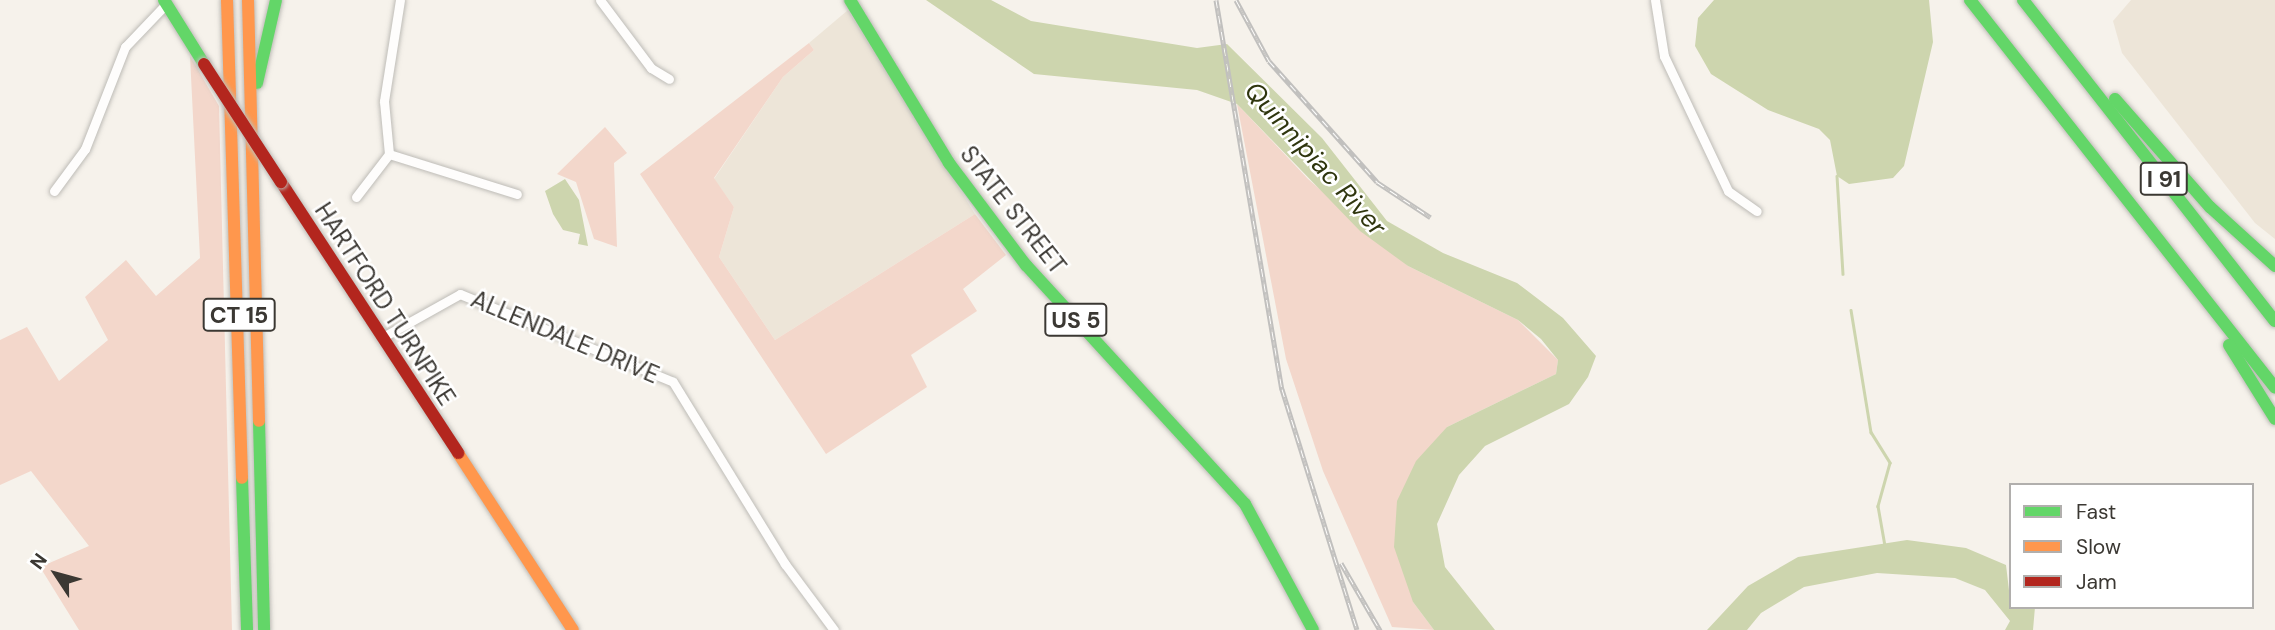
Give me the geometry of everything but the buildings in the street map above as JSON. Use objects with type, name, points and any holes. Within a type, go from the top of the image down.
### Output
[{"type":"main road","name":"CT 15","points":[[227,0],[247,630]]},
{"type":"main road","name":"CT 15","points":[[247,0],[264,630]]},
{"type":"main road","points":[[251,120],[276,0]]},
{"type":"main road","name":"STATE STREET","points":[[850,0],[949,163],[1026,265],[1245,504],[1313,630]]},
{"type":"main road","name":"I 91","points":[[1970,0],[2275,387]]},
{"type":"main road","name":"I 91","points":[[2023,0],[2275,321]]},
{"type":"main road","name":"HARTFORD TURNPIKE","points":[[165,2],[573,630]]},
{"type":"main road","points":[[2053,38],[2084,61],[2193,188],[2275,266]]},
{"type":"main road","points":[[2196,285],[2207,316],[2275,419]]},
{"type":"street","points":[[356,197],[389,155],[384,101],[400,0]]},
{"type":"street","points":[[600,0],[651,68],[669,79]]},
{"type":"street","points":[[1655,0],[1664,56],[1717,169],[1733,198],[1757,211]]},
{"type":"street","points":[[54,191],[85,149],[125,47],[165,2]]},
{"type":"street","points":[[389,155],[517,194]]},
{"type":"street","name":"ALLENDALE DRIVE","points":[[383,337],[460,294],[673,382],[785,564],[834,630]]},
{"type":"shaded area","points":[[2131,0],[2275,0],[2275,239],[2255,223],[2122,53],[2113,21]]},
{"type":"shaded area","points":[[848,10],[975,214],[775,340],[719,257],[734,207],[714,179],[783,77],[814,50],[809,43]]},
{"type":"shaded area","points":[[809,43],[814,50],[783,77],[714,178],[734,207],[719,257],[775,340],[975,214],[1006,255],[963,289],[977,311],[911,355],[927,387],[826,454],[640,174]]},
{"type":"shaded area","points":[[190,56],[219,106],[232,630],[79,630],[40,567],[89,546],[31,471],[0,485],[0,340],[27,327],[59,381],[108,340],[85,297],[126,260],[156,296],[200,258]]},
{"type":"shaded area","points":[[1237,104],[1308,179],[1408,266],[1518,320],[1558,360],[1556,374],[1447,427],[1413,602],[1434,630],[1392,627],[1323,471],[1286,359]]},
{"type":"shaded area","points":[[605,127],[627,153],[614,163],[617,247],[594,239],[576,182],[557,174]]},
{"type":"water","name":"Quinnipiac River","points":[[926,0],[991,0],[1031,21],[1197,48],[1227,44],[1322,138],[1387,221],[1443,253],[1517,283],[1563,318],[1596,356],[1588,377],[1569,404],[1485,446],[1459,475],[1437,524],[1445,567],[1495,630],[1434,630],[1413,602],[1394,547],[1397,501],[1416,461],[1447,427],[1556,374],[1558,360],[1541,339],[1518,320],[1408,266],[1360,231],[1237,104],[1197,90],[1034,74]]},
{"type":"water","points":[[1714,0],[1929,0],[1933,42],[1904,166],[1893,178],[1849,184],[1837,176],[1830,140],[1819,129],[1768,110],[1711,74],[1695,46],[1698,18]]},
{"type":"water","points":[[565,179],[579,200],[588,246],[578,244],[580,234],[563,230],[553,214],[545,191]]},
{"type":"water","points":[[1907,540],[1966,548],[2006,565],[2009,609],[2035,609],[2033,630],[2005,630],[2010,621],[1985,590],[1955,578],[1877,573],[1804,587],[1761,613],[1747,630],[1707,630],[1748,586],[1798,557]]},
{"type":"waterway","points":[[1837,176],[1843,274]]},
{"type":"waterway","points":[[1851,310],[1871,432],[1890,463],[1878,506],[1885,544]]},
{"type":"railway","points":[[1216,0],[1282,389],[1357,630]]},
{"type":"railway","points":[[1236,0],[1269,61],[1377,182],[1430,217]]},
{"type":"railway","points":[[1341,563],[1380,630]]},
{"type":"traffic: fast","points":[[164,0],[204,64]]},
{"type":"traffic: fast","points":[[257,83],[276,0]]},
{"type":"traffic: fast","points":[[850,0],[949,163],[1026,265],[1245,504],[1313,630]]},
{"type":"traffic: fast","points":[[1970,0],[2275,387]]},
{"type":"traffic: fast","points":[[2023,0],[2275,321]]},
{"type":"traffic: fast","points":[[2115,99],[2210,207],[2275,266]]},
{"type":"traffic: fast","points":[[2229,345],[2275,419]]},
{"type":"traffic: fast","points":[[259,421],[264,630]]},
{"type":"traffic: fast","points":[[242,478],[247,630]]},
{"type":"traffic: slow","points":[[227,0],[242,478]]},
{"type":"traffic: slow","points":[[248,0],[259,421]]},
{"type":"traffic: slow","points":[[458,453],[573,630]]},
{"type":"traffic: jam","points":[[204,64],[281,182]]},
{"type":"traffic: jam","points":[[281,182],[458,453]]}]
